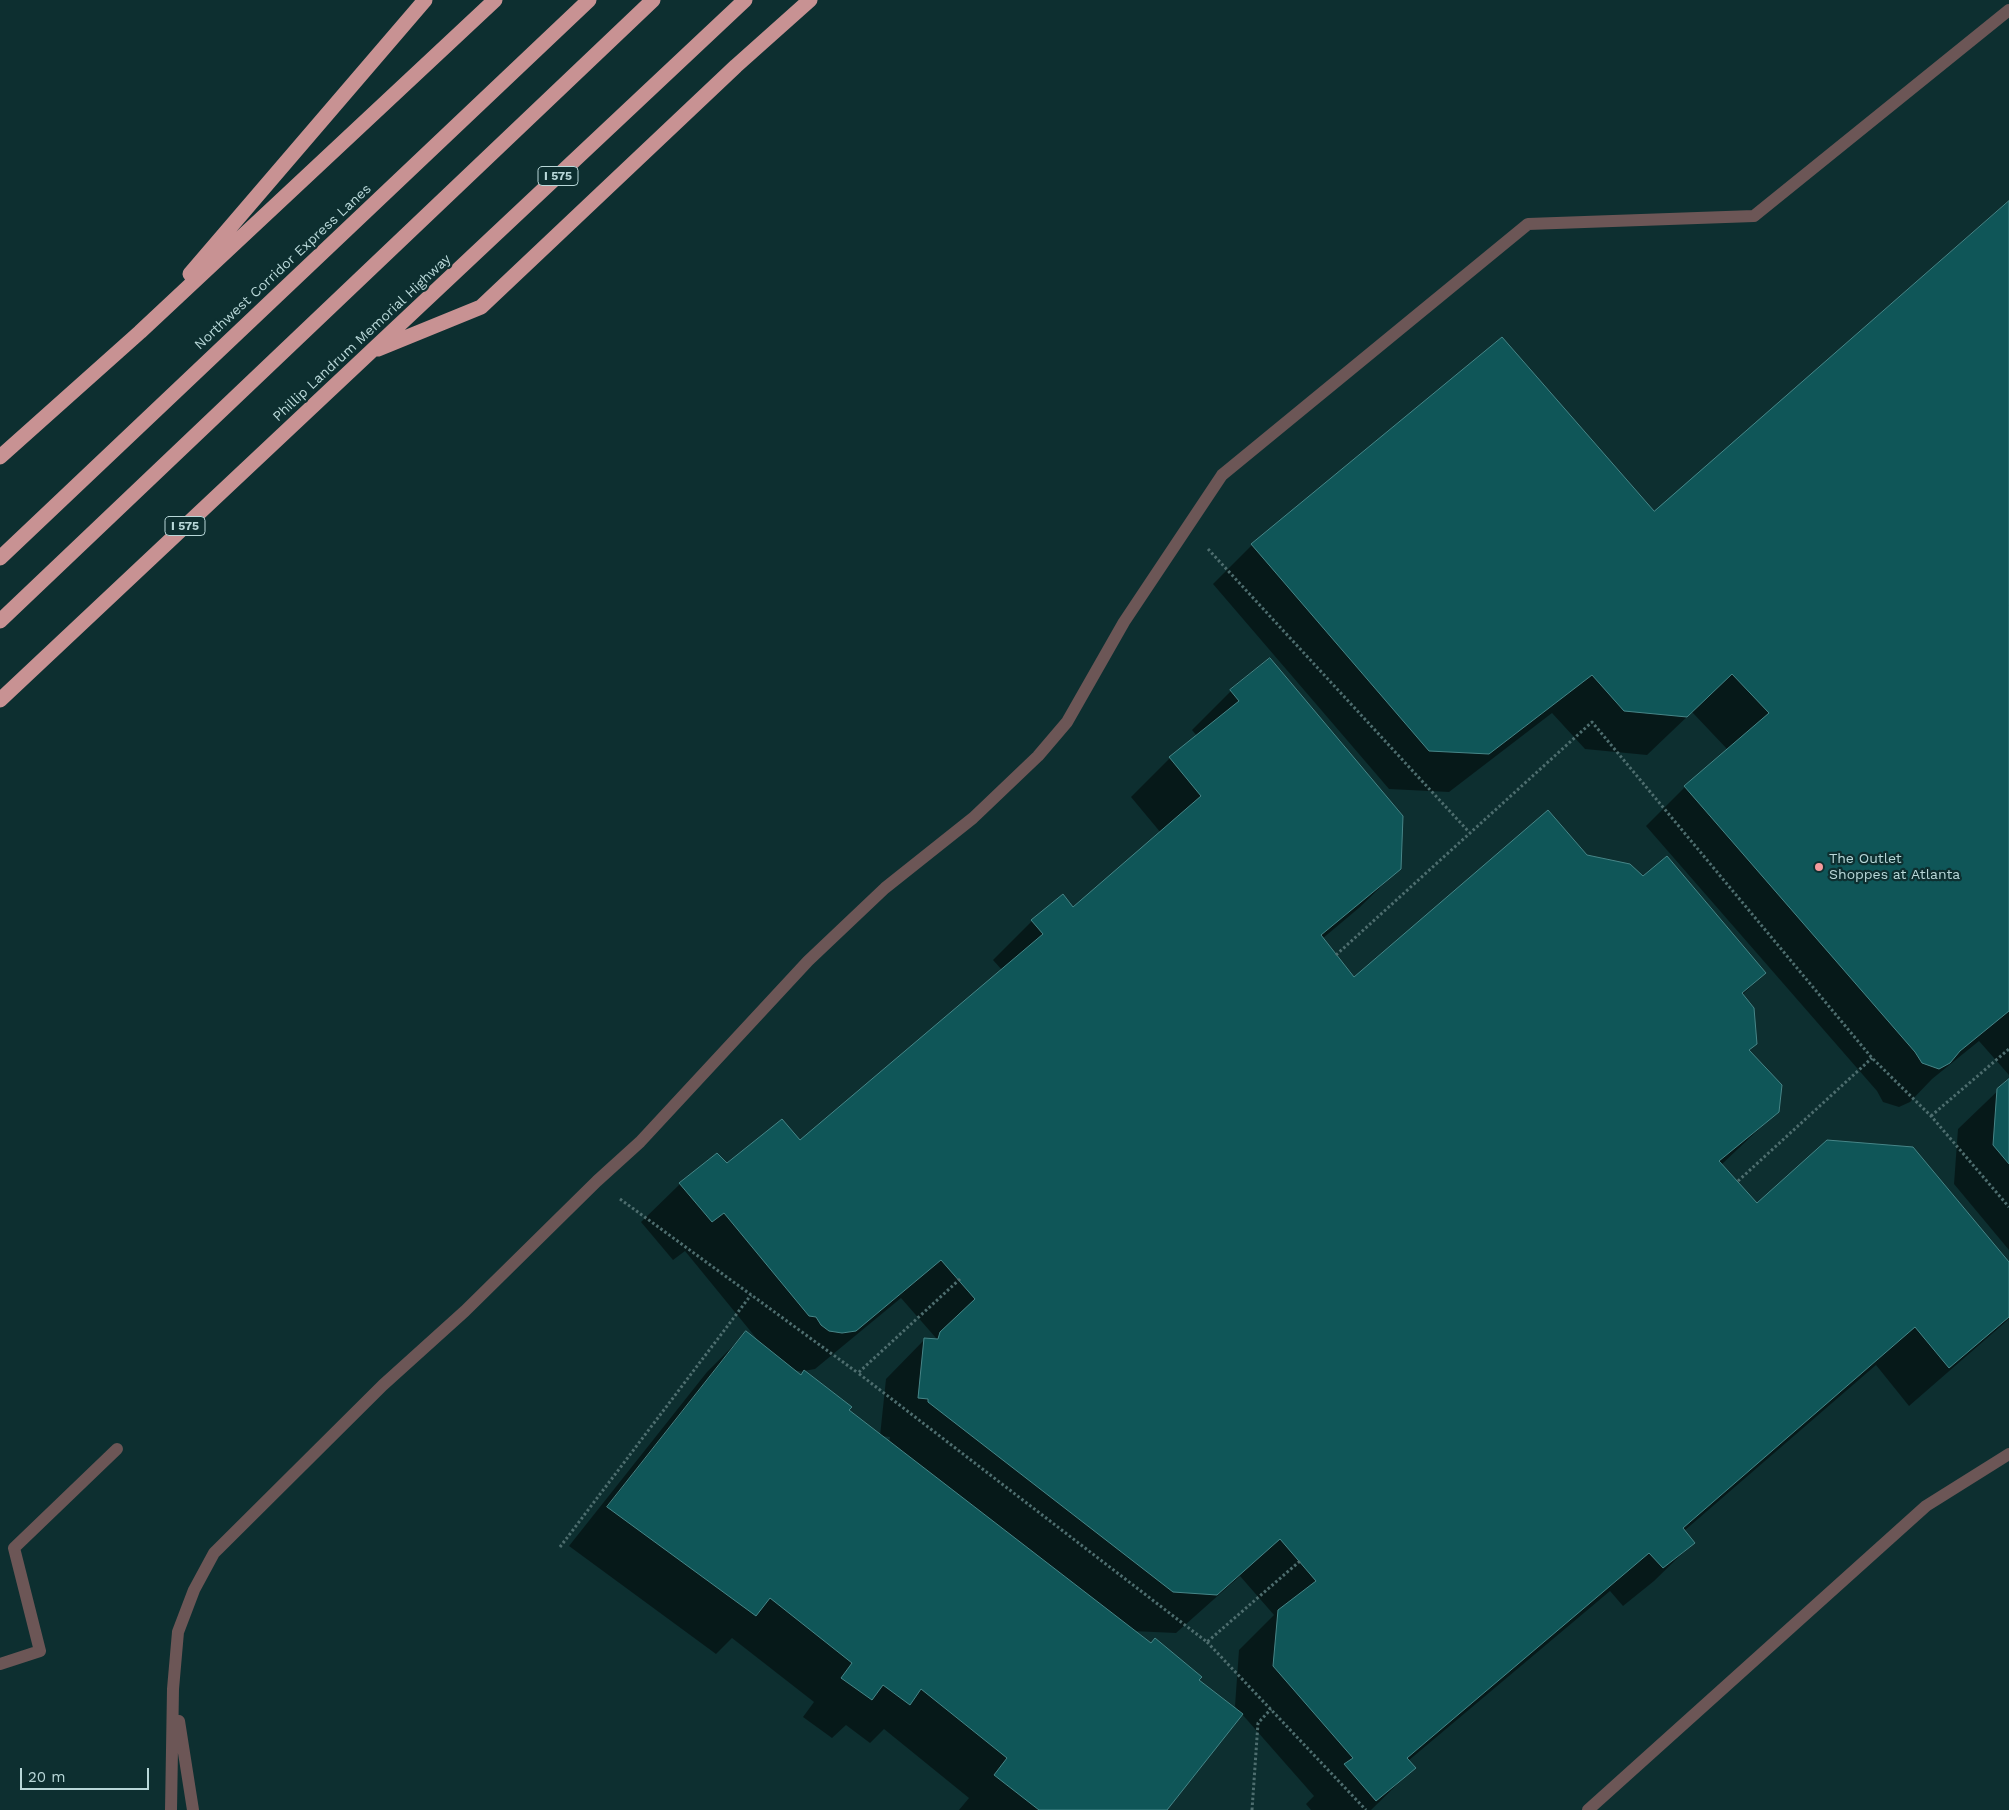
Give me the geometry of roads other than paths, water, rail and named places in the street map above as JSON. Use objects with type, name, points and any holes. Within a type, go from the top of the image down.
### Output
[{"type":"highway","points":[[140,332],[425,0]]},
{"type":"highway","points":[[0,457],[140,332],[495,0]]},
{"type":"highway","name":"Northwest Corridor Express Lanes","points":[[0,558],[589,0]]},
{"type":"highway","points":[[0,621],[653,0]]},
{"type":"highway","name":"Phillip Landrum Memorial Highway","points":[[0,700],[745,0]]},
{"type":"highway","points":[[370,352],[481,307],[728,73],[810,0]]},
{"type":"lane","points":[[171,1810],[173,1689],[178,1632],[194,1590],[214,1553],[383,1385],[465,1311],[596,1181],[640,1142],[822,948],[885,888],[973,818],[1038,756],[1067,722],[1124,622],[1222,475],[1528,224],[1754,216],[2009,10]]},
{"type":"lane","points":[[0,1664],[40,1650],[14,1548],[117,1449]]},
{"type":"lane","points":[[1588,1810],[1926,1506],[2009,1454]]},
{"type":"lane","points":[[173,1689],[193,1810]]},
{"type":"place","name":"The Outlet Shoppes at Atlanta","points":[[1819,867]]}]
